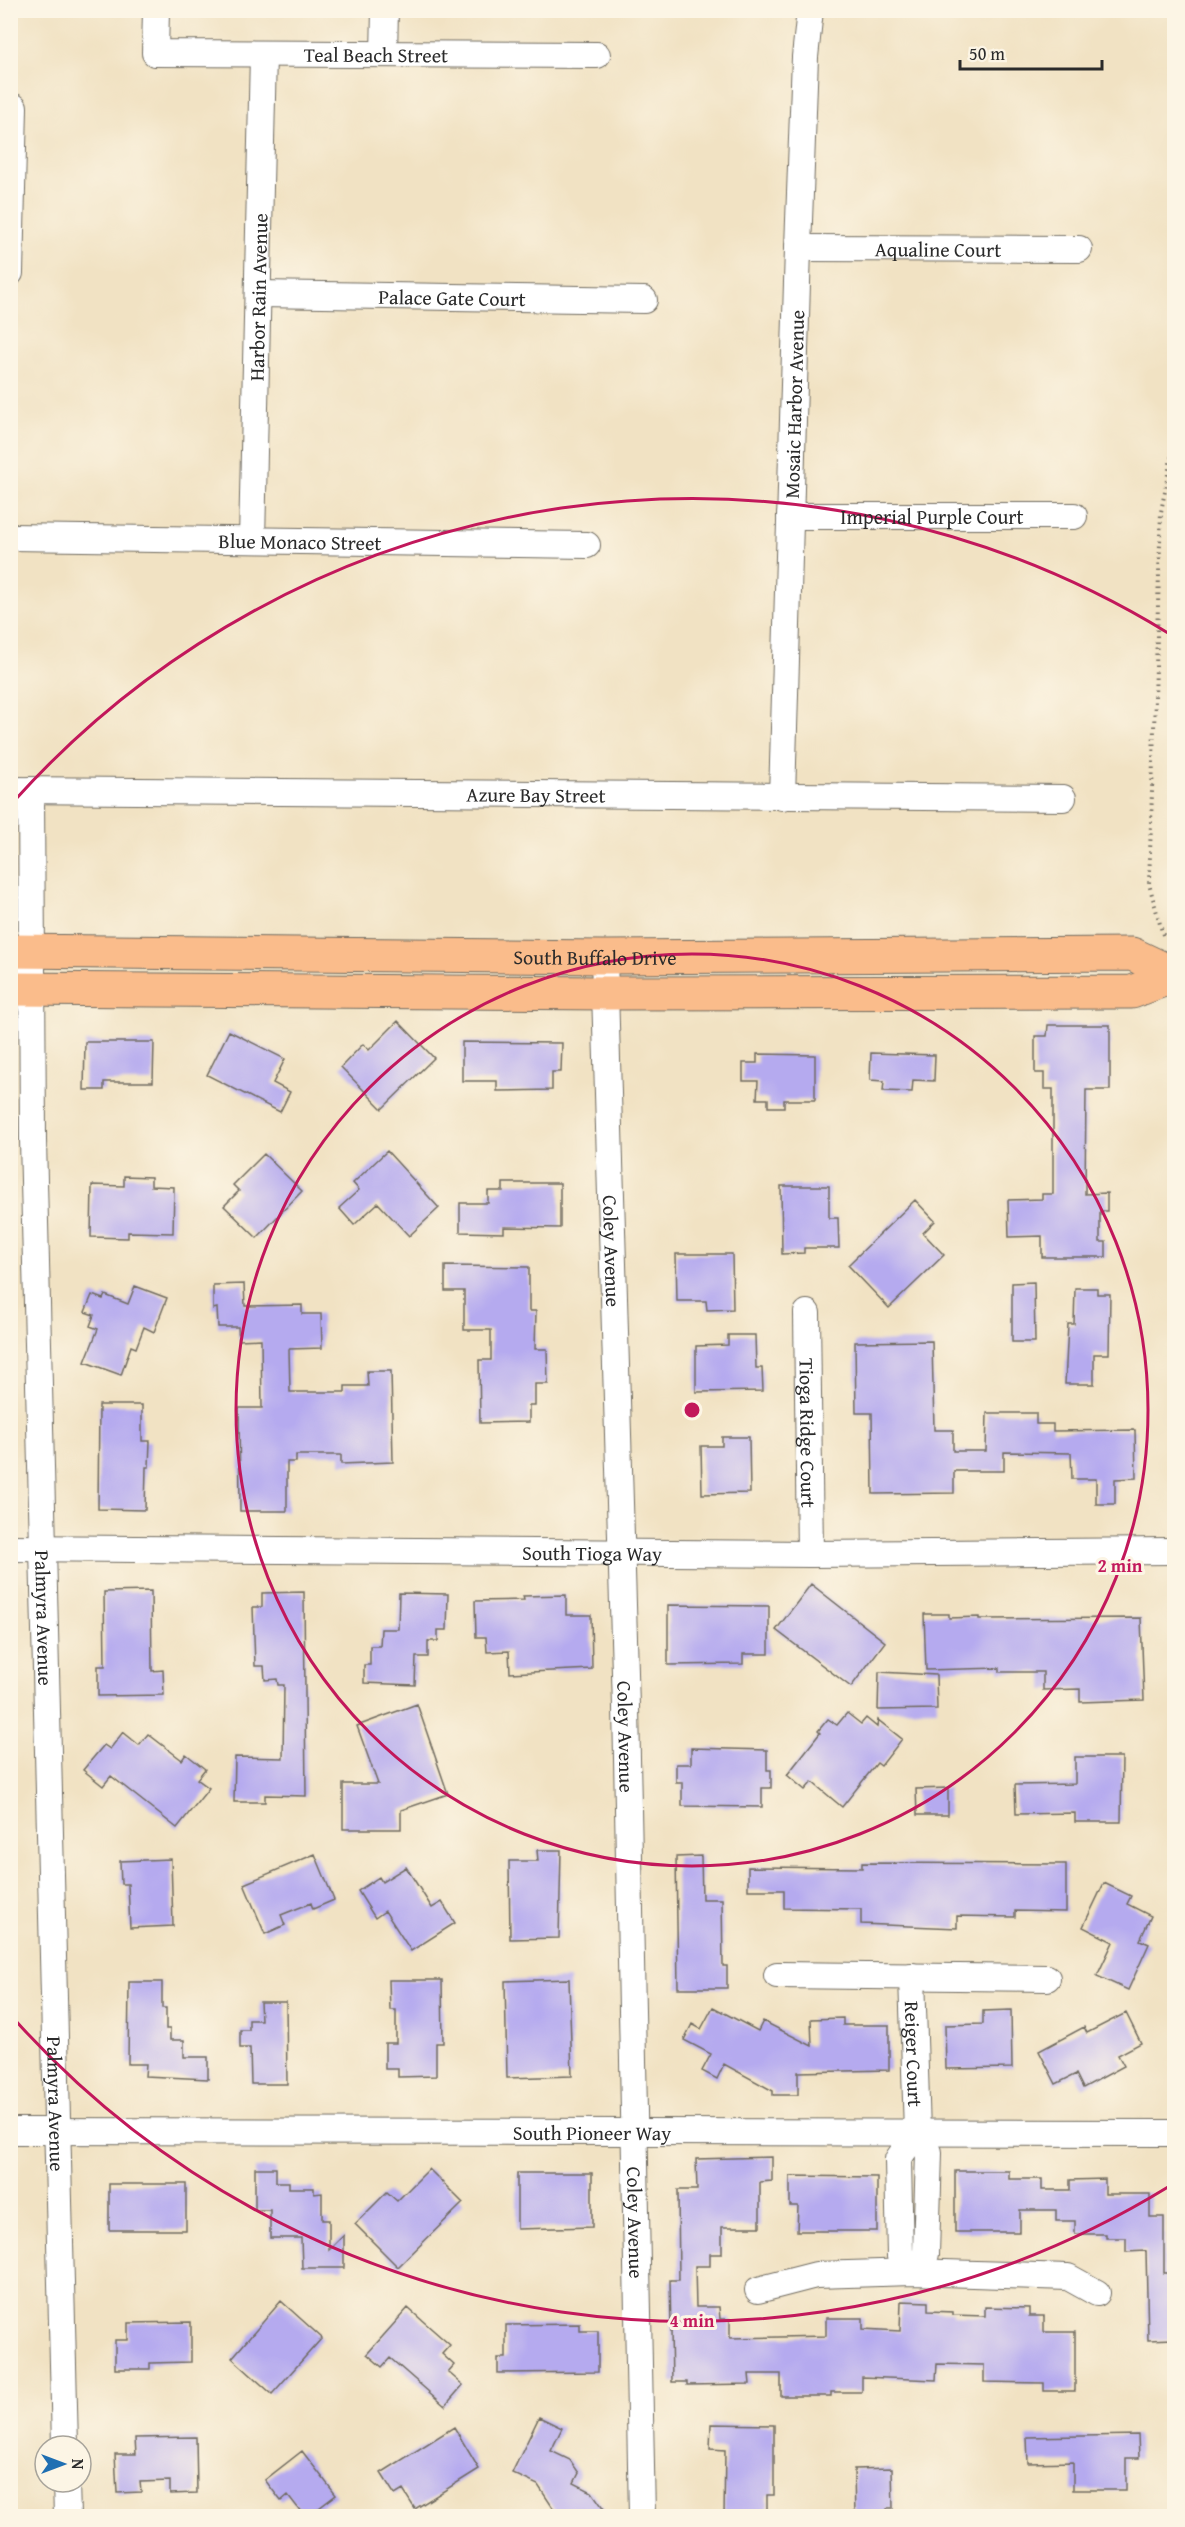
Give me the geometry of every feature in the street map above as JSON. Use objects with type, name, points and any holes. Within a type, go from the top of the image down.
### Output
[{"type":"main road","name":"South Buffalo Drive","points":[[21,951],[604,957],[1132,954],[1174,975]]},
{"type":"main road","name":"South Buffalo Drive","points":[[21,989],[605,993],[1132,992],[1174,975]]},
{"type":"street","name":"Teal Beach Street","points":[[156,10],[155,53],[597,55]]},
{"type":"street","points":[[384,54],[386,10]]},
{"type":"street","name":"Mosaic Harbor Avenue","points":[[782,797],[798,248],[805,57],[810,10]]},
{"type":"street","name":"Harbor Rain Avenue","points":[[252,540],[263,54]]},
{"type":"street","points":[[10,273],[14,107]]},
{"type":"street","name":"Aqualine Court","points":[[798,248],[1078,249]]},
{"type":"street","name":"Palace Gate Court","points":[[258,294],[644,300]]},
{"type":"street","name":"Imperial Purple Court","points":[[790,516],[1074,516]]},
{"type":"street","name":"Blue Monaco Street","points":[[10,537],[587,544]]},
{"type":"street","name":"Azure Bay Street","points":[[21,790],[1063,798]]},
{"type":"street","name":"Palmyra Avenue","points":[[21,790],[21,989],[44,1548],[65,2434]]},
{"type":"street","name":"Coley Avenue","points":[[604,957],[621,1551],[642,2517]]},
{"type":"street","name":"Tioga Ridge Court","points":[[807,1312],[810,1554]]},
{"type":"street","name":"South Tioga Way","points":[[10,1548],[810,1554],[1174,1551]]},
{"type":"street","name":"Reiger Court","points":[[777,1975],[1047,1978]]},
{"type":"street","name":"Reiger Court","points":[[912,1976],[917,2132]]},
{"type":"street","name":"South Pioneer Way","points":[[10,2131],[1174,2133]]},
{"type":"street","points":[[917,2132],[929,2152],[926,2254],[912,2272],[900,2258],[898,2158],[917,2132]]},
{"type":"street","points":[[899,2198],[926,2195]]},
{"type":"street","points":[[758,2290],[816,2275],[912,2272],[1068,2277],[1096,2293]]},
{"type":"street","points":[[66,2494],[67,2517]]},
{"type":"path","points":[[1163,935],[1149,884],[1161,513],[1174,442],[1174,405]]},
{"type":"building","points":[[398,1021],[434,1058],[382,1109],[341,1067],[363,1044],[369,1050]]},
{"type":"building","points":[[1048,1025],[1110,1025],[1110,1090],[1086,1090],[1085,1194],[1107,1193],[1107,1211],[1100,1211],[1100,1242],[1106,1242],[1106,1257],[1042,1257],[1042,1236],[1009,1237],[1008,1200],[1042,1199],[1042,1194],[1053,1194],[1053,1089],[1044,1089],[1044,1073],[1035,1073],[1035,1036],[1047,1036]]},
{"type":"building","points":[[229,1031],[285,1059],[273,1083],[290,1092],[280,1112],[207,1075]]},
{"type":"building","points":[[85,1042],[154,1042],[153,1082],[104,1082],[104,1090],[84,1090]]},
{"type":"building","points":[[462,1042],[562,1043],[561,1072],[552,1072],[552,1090],[497,1091],[497,1081],[462,1081]]},
{"type":"building","points":[[871,1053],[935,1055],[934,1081],[913,1080],[912,1092],[883,1091],[884,1081],[870,1080]]},
{"type":"building","points":[[757,1054],[815,1055],[815,1100],[784,1100],[784,1107],[768,1107],[768,1099],[757,1099],[758,1081],[743,1081],[743,1063],[757,1063]]},
{"type":"building","points":[[387,1151],[439,1208],[409,1236],[378,1203],[354,1225],[339,1208],[359,1190],[353,1183]]},
{"type":"building","points":[[264,1154],[302,1191],[257,1238],[224,1206],[239,1191],[233,1185]]},
{"type":"building","points":[[124,1176],[151,1177],[151,1186],[174,1187],[173,1233],[128,1232],[128,1238],[91,1237],[92,1185],[124,1186]]},
{"type":"building","points":[[503,1183],[560,1183],[560,1228],[504,1227],[504,1233],[460,1232],[460,1203],[488,1203],[488,1191],[503,1191]]},
{"type":"building","points":[[781,1186],[829,1186],[829,1218],[838,1218],[839,1248],[804,1248],[804,1253],[782,1254]]},
{"type":"building","points":[[915,1200],[935,1221],[923,1233],[944,1255],[889,1308],[848,1265]]},
{"type":"building","points":[[676,1254],[732,1254],[733,1309],[707,1310],[706,1301],[677,1301]]},
{"type":"building","points":[[445,1266],[529,1267],[529,1311],[536,1311],[535,1349],[547,1349],[548,1384],[535,1384],[535,1405],[529,1405],[529,1422],[480,1423],[479,1360],[491,1360],[491,1330],[464,1330],[464,1291],[445,1291]]},
{"type":"building","points":[[1034,1282],[1035,1342],[1012,1342],[1012,1283]]},
{"type":"building","points":[[244,1284],[245,1306],[302,1305],[302,1314],[321,1314],[322,1348],[289,1349],[290,1392],[345,1392],[345,1386],[368,1386],[367,1371],[391,1371],[393,1462],[341,1464],[341,1455],[296,1455],[296,1462],[287,1462],[287,1511],[240,1511],[239,1408],[262,1408],[261,1339],[239,1340],[238,1327],[218,1327],[217,1308],[213,1309],[213,1285]]},
{"type":"building","points":[[135,1286],[167,1298],[154,1332],[144,1327],[136,1348],[131,1346],[121,1375],[85,1362],[98,1329],[90,1326],[94,1315],[85,1312],[92,1295],[103,1299],[105,1295],[128,1304]]},
{"type":"building","points":[[1075,1288],[1097,1288],[1097,1294],[1110,1294],[1109,1354],[1094,1354],[1094,1384],[1065,1384],[1068,1324],[1074,1324]]},
{"type":"building","points":[[728,1335],[755,1335],[756,1368],[762,1368],[763,1391],[696,1392],[696,1346],[728,1345]]},
{"type":"building","points":[[932,1341],[934,1430],[953,1430],[953,1451],[986,1451],[987,1413],[1036,1413],[1036,1424],[1053,1424],[1053,1431],[1135,1430],[1136,1478],[1115,1479],[1115,1504],[1096,1504],[1096,1479],[1072,1479],[1071,1453],[1004,1452],[1004,1471],[954,1471],[954,1493],[873,1494],[872,1413],[856,1413],[855,1342]]},
{"type":"building","points":[[99,1405],[142,1405],[142,1441],[150,1441],[149,1467],[146,1467],[145,1510],[98,1509]]},
{"type":"building","points":[[722,1437],[749,1437],[750,1493],[702,1494],[701,1446],[722,1446]]},
{"type":"building","points":[[811,1584],[885,1642],[851,1687],[776,1630]]},
{"type":"building","points":[[151,1591],[152,1671],[163,1670],[164,1695],[98,1696],[98,1666],[105,1666],[104,1592]]},
{"type":"building","points":[[304,1592],[306,1796],[265,1795],[265,1802],[234,1802],[235,1757],[283,1758],[284,1685],[278,1685],[277,1679],[265,1680],[264,1666],[255,1666],[253,1607],[262,1607],[262,1593]]},
{"type":"building","points":[[399,1593],[448,1594],[447,1630],[438,1630],[438,1641],[428,1641],[428,1657],[416,1657],[415,1685],[364,1683],[364,1665],[370,1665],[370,1646],[380,1646],[381,1629],[398,1629]]},
{"type":"building","points":[[566,1595],[566,1615],[591,1615],[592,1669],[510,1673],[509,1651],[487,1652],[486,1637],[476,1637],[475,1601],[524,1600],[523,1596]]},
{"type":"building","points":[[668,1605],[769,1606],[769,1654],[743,1654],[743,1664],[668,1665]]},
{"type":"building","points":[[924,1614],[949,1614],[949,1618],[979,1617],[979,1619],[1141,1618],[1144,1700],[1080,1702],[1080,1689],[1043,1690],[1043,1672],[1000,1672],[1000,1668],[926,1670]]},
{"type":"building","points":[[879,1672],[936,1675],[937,1709],[878,1710]]},
{"type":"building","points":[[417,1704],[448,1794],[401,1810],[401,1829],[343,1829],[343,1784],[378,1784],[357,1726]]},
{"type":"building","points":[[847,1713],[861,1724],[866,1718],[877,1727],[878,1720],[902,1739],[881,1766],[877,1763],[842,1807],[812,1782],[805,1790],[787,1775],[820,1733],[818,1731],[828,1719],[837,1725]]},
{"type":"building","points":[[123,1732],[139,1745],[148,1734],[182,1760],[186,1754],[205,1769],[197,1779],[209,1788],[177,1828],[111,1776],[103,1786],[83,1770],[104,1745],[110,1749]]},
{"type":"building","points":[[691,1748],[767,1750],[767,1770],[771,1770],[771,1788],[762,1788],[762,1807],[682,1806],[682,1782],[676,1782],[676,1764],[691,1764]]},
{"type":"building","points":[[1075,1757],[1122,1757],[1121,1822],[1075,1822],[1075,1813],[1016,1814],[1015,1785],[1075,1784]]},
{"type":"building","points":[[948,1788],[948,1815],[917,1815],[916,1789]]},
{"type":"building","points":[[537,1850],[561,1850],[559,1938],[510,1939],[509,1861],[538,1861]]},
{"type":"building","points":[[315,1854],[334,1900],[313,1909],[311,1903],[281,1915],[285,1925],[265,1934],[244,1884]]},
{"type":"building","points":[[701,1856],[702,1899],[722,1899],[723,1966],[727,1966],[727,1988],[678,1988],[676,1857]]},
{"type":"building","points":[[171,1859],[173,1926],[130,1928],[128,1884],[121,1884],[120,1861]]},
{"type":"building","points":[[862,1863],[1066,1864],[1066,1912],[1015,1911],[1015,1917],[957,1916],[957,1928],[861,1924],[861,1909],[784,1908],[784,1890],[748,1890],[748,1867],[862,1868]]},
{"type":"building","points":[[406,1867],[432,1908],[442,1902],[455,1923],[411,1951],[385,1911],[375,1918],[358,1891],[379,1877],[382,1882]]},
{"type":"building","points":[[1104,1883],[1131,1896],[1127,1904],[1151,1916],[1140,1940],[1149,1944],[1128,1990],[1097,1976],[1113,1942],[1083,1927]]},
{"type":"building","points":[[569,1979],[572,2076],[507,2078],[505,1981]]},
{"type":"building","points":[[389,1980],[442,1980],[443,2043],[436,2043],[436,2076],[398,2077],[398,2069],[385,2069],[385,2043],[396,2043],[396,2010],[390,2010]]},
{"type":"building","points":[[129,1982],[162,1982],[162,2008],[166,2008],[166,2029],[170,2029],[170,2040],[184,2040],[184,2057],[208,2057],[208,2079],[145,2076],[146,2064],[128,2064]]},
{"type":"building","points":[[260,2002],[286,2002],[287,2084],[251,2084],[250,2048],[240,2048],[240,2030],[249,2030],[249,2020],[261,2020]]},
{"type":"building","points":[[713,2007],[758,2031],[763,2021],[812,2046],[811,2019],[843,2018],[843,2025],[889,2025],[889,2070],[798,2072],[798,2095],[773,2095],[773,2091],[724,2064],[717,2079],[702,2071],[711,2054],[684,2040],[692,2024],[701,2029]]},
{"type":"building","points":[[1011,2010],[1012,2068],[946,2069],[945,2025],[983,2024],[983,2011]]},
{"type":"building","points":[[1126,2013],[1141,2043],[1118,2055],[1124,2066],[1083,2088],[1076,2074],[1056,2084],[1039,2051],[1084,2027],[1087,2033]]},
{"type":"building","points":[[772,2157],[772,2181],[760,2182],[760,2227],[722,2227],[722,2254],[710,2254],[710,2266],[695,2266],[696,2307],[719,2307],[720,2319],[730,2319],[730,2338],[826,2336],[826,2318],[863,2318],[863,2329],[900,2331],[901,2301],[928,2302],[928,2311],[953,2312],[953,2315],[985,2316],[985,2307],[1029,2308],[1029,2316],[1044,2316],[1044,2332],[1075,2332],[1075,2391],[1044,2391],[1044,2383],[984,2382],[984,2365],[937,2364],[936,2380],[862,2377],[862,2392],[831,2392],[831,2396],[781,2396],[781,2374],[749,2374],[750,2384],[687,2385],[687,2382],[672,2382],[670,2280],[679,2280],[678,2190],[697,2190],[696,2159]]},
{"type":"building","points":[[255,2168],[276,2168],[276,2182],[289,2182],[289,2188],[314,2188],[314,2194],[322,2193],[322,2220],[329,2220],[329,2250],[344,2235],[344,2268],[302,2268],[301,2238],[270,2238],[270,2210],[255,2210]]},
{"type":"building","points":[[429,2169],[463,2203],[398,2267],[355,2224],[387,2192],[397,2201]]},
{"type":"building","points":[[955,2171],[1009,2171],[1009,2179],[1042,2179],[1042,2190],[1070,2190],[1070,2180],[1105,2179],[1105,2194],[1150,2194],[1150,2217],[1164,2217],[1164,2273],[1173,2273],[1174,2339],[1148,2340],[1146,2251],[1126,2252],[1126,2238],[1106,2238],[1106,2234],[1075,2234],[1075,2221],[1056,2221],[1056,2210],[1020,2210],[1020,2232],[955,2232]]},
{"type":"building","points":[[517,2173],[592,2173],[592,2227],[517,2229]]},
{"type":"building","points":[[790,2176],[877,2177],[877,2231],[797,2231],[798,2206],[790,2206]]},
{"type":"building","points":[[109,2184],[186,2184],[186,2230],[109,2230]]},
{"type":"building","points":[[281,2301],[322,2338],[272,2394],[232,2358]]},
{"type":"building","points":[[408,2308],[450,2345],[442,2354],[454,2365],[448,2372],[463,2385],[445,2406],[390,2358],[382,2367],[367,2354]]},
{"type":"building","points":[[191,2322],[191,2362],[150,2363],[150,2369],[115,2369],[115,2340],[128,2340],[128,2323]]},
{"type":"building","points":[[580,2324],[580,2331],[598,2331],[598,2372],[498,2373],[498,2358],[506,2358],[506,2325]]},
{"type":"building","points":[[539,2417],[562,2428],[551,2451],[570,2460],[579,2473],[574,2483],[592,2492],[604,2509],[592,2517],[559,2517],[538,2485],[512,2473]]},
{"type":"building","points":[[711,2424],[774,2425],[774,2495],[767,2495],[767,2517],[724,2517],[725,2450],[710,2449]]},
{"type":"building","points":[[454,2427],[479,2469],[415,2509],[403,2490],[395,2495],[381,2473]]},
{"type":"building","points":[[1138,2435],[1139,2458],[1126,2458],[1126,2490],[1073,2490],[1073,2462],[1028,2463],[1027,2437]]},
{"type":"building","points":[[196,2437],[197,2493],[170,2494],[170,2481],[140,2482],[141,2492],[117,2493],[115,2454],[136,2454],[135,2438]]},
{"type":"building","points":[[302,2451],[336,2495],[307,2517],[288,2495],[281,2501],[265,2480]]},
{"type":"building","points":[[892,2468],[893,2509],[887,2509],[887,2517],[855,2517],[854,2469]]}]
